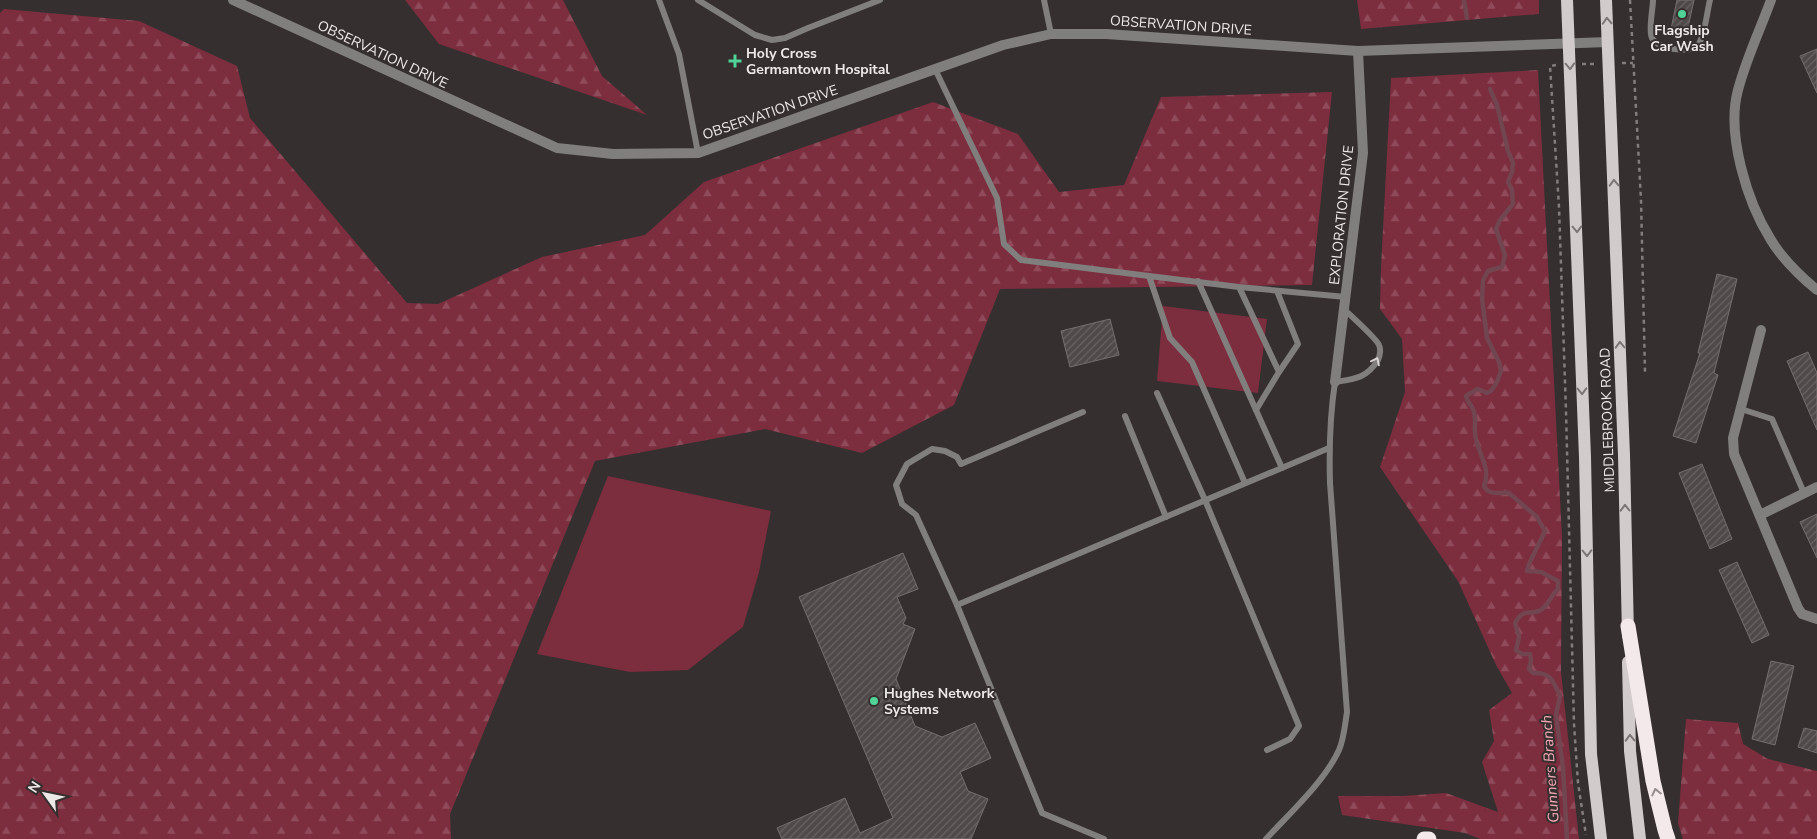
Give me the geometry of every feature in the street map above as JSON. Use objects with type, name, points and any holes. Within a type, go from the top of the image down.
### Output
[{"type":"highway","points":[[1628,626],[1653,781],[1664,830],[1668,839]]},
{"type":"highway","points":[[1424,839],[1429,839]]},
{"type":"main road","name":"MIDDLEBROOK ROAD","points":[[1567,0],[1585,457],[1591,754],[1601,839]]},
{"type":"main road","name":"MIDDLEBROOK ROAD","points":[[1606,0],[1624,456],[1630,751],[1640,839]]},
{"type":"street","name":"OBSERVATION DRIVE","points":[[233,0],[557,148],[613,154],[698,153],[1003,45],[1052,34],[1106,34],[1358,51],[1608,42]]},
{"type":"street","points":[[1771,0],[1738,91],[1734,117],[1736,150],[1748,193],[1770,239],[1786,260],[1817,290]]},
{"type":"street","name":"EXPLORATION DRIVE","points":[[1335,382],[1363,154],[1358,51]]},
{"type":"street","points":[[1761,330],[1733,438],[1734,454],[1798,608],[1802,614],[1817,619]]},
{"type":"street","points":[[1760,515],[1817,487]]},
{"type":"lane","points":[[659,0],[678,54],[698,153]]},
{"type":"lane","points":[[698,0],[756,35],[772,40],[785,38],[880,0]]},
{"type":"lane","points":[[1044,0],[1052,34]]},
{"type":"lane","points":[[1653,0],[1651,33],[1653,40],[1664,46],[1684,50],[1692,49],[1700,41],[1710,0]]},
{"type":"lane","points":[[936,69],[997,198],[1004,244],[1021,260],[1238,287],[1346,297]]},
{"type":"lane","points":[[1149,276],[1170,338],[1192,362],[1245,483]]},
{"type":"lane","points":[[1198,281],[1282,468]]},
{"type":"lane","points":[[1238,287],[1279,372]]},
{"type":"lane","points":[[1256,410],[1298,344],[1277,290]]},
{"type":"lane","points":[[1266,839],[1323,776],[1332,762],[1340,749],[1347,712],[1329,448],[1335,382],[1357,378],[1371,371],[1380,357],[1380,346],[1374,337],[1344,309]]},
{"type":"lane","points":[[1157,393],[1205,500],[1299,726],[1290,739],[1267,750]]},
{"type":"lane","points":[[1741,409],[1772,419],[1804,493]]},
{"type":"lane","points":[[1083,412],[961,464],[957,457],[945,451],[932,449],[907,464],[896,485],[902,504],[916,515],[957,605],[1042,813],[1104,839]]},
{"type":"lane","points":[[1125,416],[1166,517]]},
{"type":"lane","points":[[957,605],[1329,448]]},
{"type":"path","points":[[1630,0],[1641,200],[1645,372]]},
{"type":"green space","points":[[405,0],[563,0],[602,76],[647,115],[439,44]]},
{"type":"green space","points":[[1357,0],[1539,0],[1539,14],[1361,29]]},
{"type":"green space","points":[[4,9],[139,21],[237,66],[250,118],[407,303],[438,304],[542,257],[645,235],[704,182],[933,102],[1018,134],[1059,192],[1124,185],[1161,97],[1332,92],[1312,285],[1000,289],[954,405],[862,453],[765,429],[595,461],[450,814],[451,839],[0,839],[0,13]]},
{"type":"green space","points":[[1538,70],[1562,537],[1561,672],[1579,839],[1480,839],[1465,833],[1342,815],[1338,796],[1403,796],[1446,793],[1498,812],[1482,762],[1494,741],[1489,710],[1512,693],[1496,665],[1458,581],[1380,467],[1405,392],[1402,339],[1380,309],[1391,78]]},
{"type":"green space","points":[[1163,306],[1267,319],[1258,393],[1157,381]]},
{"type":"green space","points":[[608,476],[771,511],[759,572],[743,627],[688,670],[630,672],[537,654]]},
{"type":"green space","points":[[1686,719],[1738,723],[1743,744],[1768,759],[1817,771],[1817,839],[1683,839],[1678,823]]},
{"type":"building","name":"Flagship Car Wash","points":[[1677,0],[1694,0],[1687,32],[1671,29]]},
{"type":"building","points":[[1817,49],[1817,93],[1800,56]]},
{"type":"building","points":[[1717,274],[1737,279],[1714,373],[1718,375],[1696,443],[1673,436],[1700,353],[1698,353]]},
{"type":"building","points":[[1110,319],[1119,355],[1070,367],[1061,331]]},
{"type":"building","points":[[1808,352],[1817,373],[1817,430],[1787,361]]},
{"type":"building","points":[[1702,464],[1732,539],[1710,549],[1679,473]]},
{"type":"building","points":[[1817,514],[1817,558],[1800,522]]},
{"type":"building","name":"Hughes Network Systems","points":[[903,553],[918,589],[897,597],[906,618],[903,624],[915,629],[896,679],[915,726],[942,737],[975,723],[991,758],[960,772],[968,791],[988,799],[971,839],[782,839],[777,828],[845,798],[860,833],[893,818],[799,597]]},
{"type":"building","points":[[1737,562],[1769,635],[1752,643],[1719,570]]},
{"type":"building","points":[[1771,661],[1794,666],[1775,745],[1752,739]]},
{"type":"building","points":[[1804,728],[1817,731],[1817,753],[1798,747]]},
{"type":"waterway","name":"Gunners Branch","points":[[1464,0],[1467,18]]},
{"type":"waterway","name":"Gunners Branch","points":[[1490,89],[1497,105],[1508,151],[1513,163],[1508,182],[1512,190],[1513,204],[1500,220],[1496,229],[1505,255],[1502,267],[1488,271],[1483,280],[1482,298],[1487,338],[1499,362],[1501,371],[1491,391],[1487,393],[1478,389],[1466,396],[1474,412],[1476,440],[1485,465],[1486,479],[1484,486],[1491,492],[1509,493],[1537,517],[1545,531],[1527,571],[1541,572],[1558,581],[1558,589],[1545,607],[1539,611],[1521,615],[1515,623],[1519,637],[1516,650],[1522,654],[1530,654],[1529,669],[1533,673],[1548,676],[1560,696],[1556,715],[1563,768],[1567,839]]},
{"type":"place","name":"Flagship Car Wash","points":[[1682,14]]},
{"type":"place","name":"Holy Cross Germantown Hospital","points":[[735,61]]},
{"type":"place","name":"Hughes Network Systems","points":[[874,701]]}]
